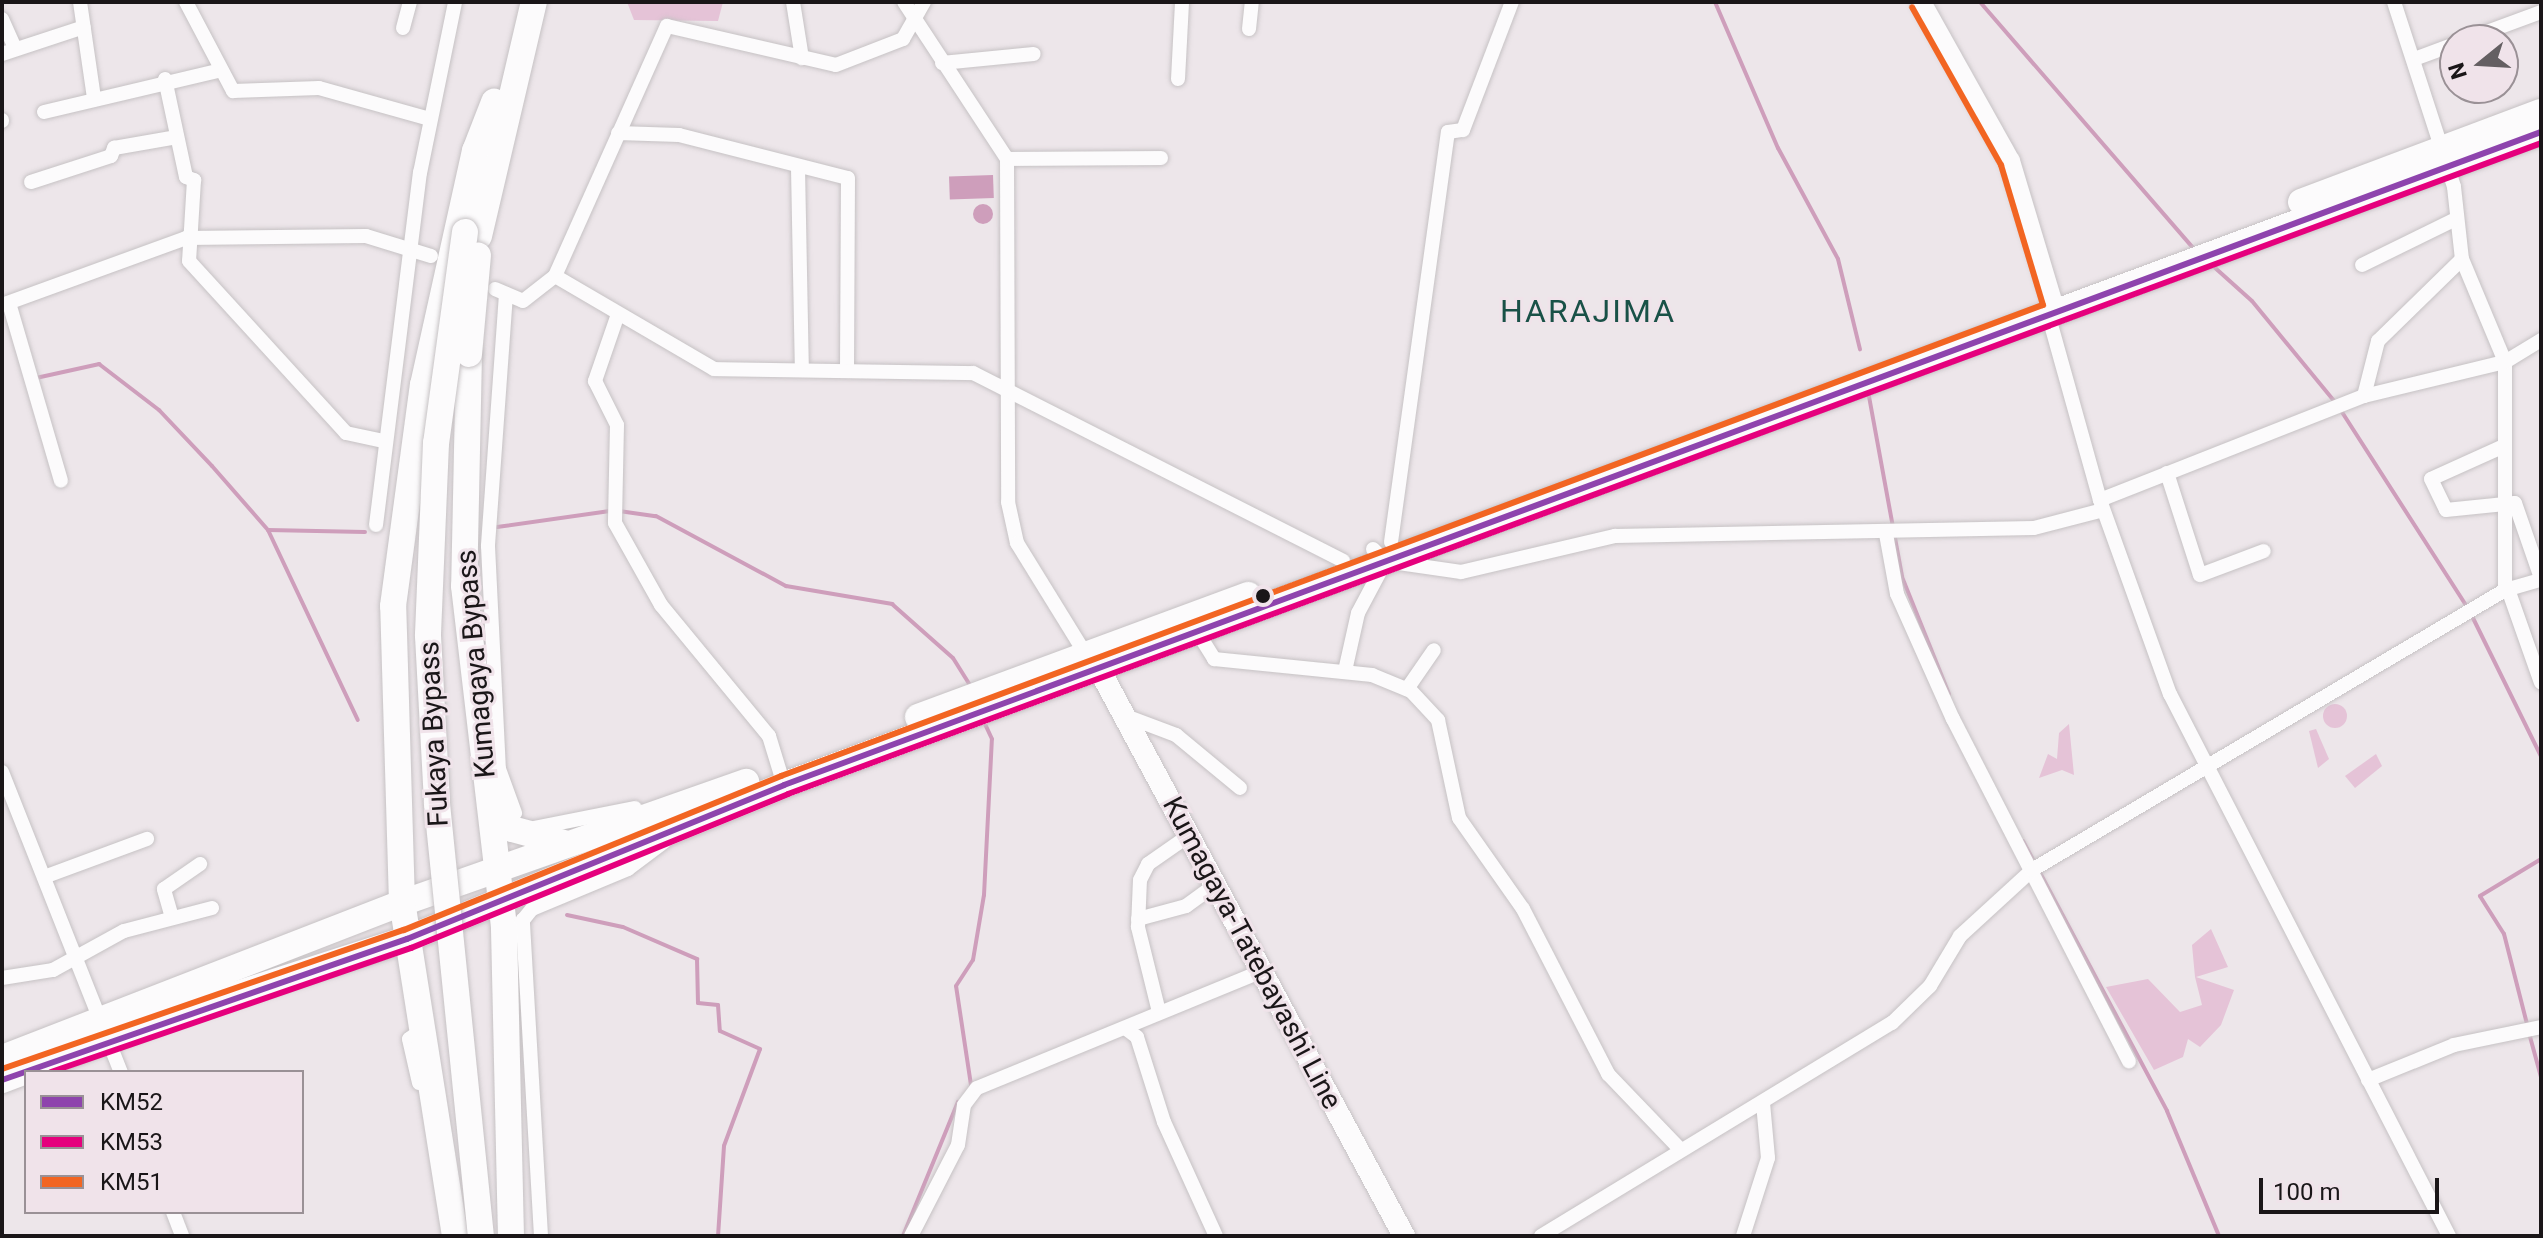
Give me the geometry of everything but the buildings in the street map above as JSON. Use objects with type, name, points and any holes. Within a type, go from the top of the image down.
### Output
[{"type":"highway","name":"Kumagaya Bypass","points":[[511,1236],[501,899],[464,586],[472,234],[494,102],[520,2]]},
{"type":"highway","name":"Kumagaya Bypass","points":[[472,234],[534,2]]},
{"type":"highway","points":[[454,1236],[402,903],[393,606],[406,483],[475,151],[494,102]]},
{"type":"highway","points":[[1092,662],[1198,633],[1383,551],[2445,158],[2541,112]]},
{"type":"highway","points":[[2445,158],[2541,132]]},
{"type":"highway","name":"Fukaya Bypass","points":[[472,234],[436,443],[428,636],[437,804],[481,1236]]},
{"type":"highway","name":"Fukaya Bypass","points":[[472,234],[450,442],[443,636],[497,1236]]},
{"type":"highway","points":[[2,1058],[106,1030],[407,939],[682,825],[781,778],[1092,662],[1343,561],[1383,551]]},
{"type":"highway","points":[[2,1080],[106,1030],[402,903],[709,794],[781,778]]},
{"type":"highway","points":[[487,791],[512,829],[566,844]]},
{"type":"main road","name":"Kumagaya-Tatebayashi Line","points":[[1092,662],[1404,1236]]},
{"type":"street","points":[[80,2],[94,98]]},
{"type":"street","points":[[186,2],[233,91],[319,88],[430,119]]},
{"type":"street","points":[[403,28],[410,2]]},
{"type":"street","points":[[376,525],[430,119],[455,2]]},
{"type":"street","points":[[793,2],[802,58]]},
{"type":"street","points":[[904,2],[1007,159],[1011,388],[1008,502],[1017,543],[1092,662]]},
{"type":"street","points":[[709,794],[706,785],[547,827],[518,819],[507,800],[499,769],[488,546],[501,291],[536,298],[555,276],[667,26],[836,65],[903,39],[915,23],[924,2]]},
{"type":"street","points":[[1178,79],[1182,2]]},
{"type":"street","points":[[1249,29],[1252,2]]},
{"type":"street","points":[[1345,671],[1358,613],[1383,551],[1448,132],[1463,130],[1512,2]]},
{"type":"street","points":[[1921,2],[2010,161],[2053,303],[2050,321],[2135,608],[2205,767],[2449,1236]]},
{"type":"street","points":[[2394,2],[2417,58],[2445,158],[2462,259],[2505,362],[2507,591],[2541,683]]},
{"type":"street","points":[[2508,24],[2541,12]]},
{"type":"street","points":[[2,19],[8,51],[84,27]]},
{"type":"street","points":[[2417,58],[2439,50]]},
{"type":"street","points":[[942,63],[1034,54]]},
{"type":"street","points":[[44,112],[165,79],[221,70]]},
{"type":"street","points":[[165,79],[186,177],[194,180],[186,238],[189,261],[346,433],[385,441]]},
{"type":"street","points":[[618,133],[679,135],[798,168],[848,178],[847,370]]},
{"type":"street","points":[[31,182],[111,156],[114,148],[177,137]]},
{"type":"street","points":[[1007,159],[1161,158]]},
{"type":"street","points":[[798,168],[802,369]]},
{"type":"street","points":[[2362,265],[2456,219]]},
{"type":"street","points":[[61,481],[6,304],[186,238],[281,232],[366,236],[411,247],[431,256]]},
{"type":"street","points":[[2364,396],[2378,341],[2462,259]]},
{"type":"street","points":[[555,276],[617,317],[714,369],[942,369],[1011,388],[1343,561]]},
{"type":"street","points":[[617,317],[595,381],[617,425],[614,512],[661,605],[769,736],[781,778]]},
{"type":"street","points":[[1383,551],[1461,572],[1615,536],[2034,528],[2102,505],[2167,473],[2364,396],[2505,362],[2540,342]]},
{"type":"street","points":[[1541,1236],[1679,1148],[1763,1103],[1892,1023],[1930,986],[1960,936],[2031,870],[2476,607],[2507,591],[2541,579],[2519,510],[2505,500],[2446,510],[2431,479],[2504,446]]},
{"type":"street","points":[[2167,473],[2200,575],[2264,551]]},
{"type":"street","points":[[1892,533],[1897,594],[2031,870],[2129,1061]]},
{"type":"street","points":[[1198,633],[1214,659],[1345,671],[1407,689],[1438,720],[1459,818],[1523,909],[1608,1074],[1679,1148]]},
{"type":"street","points":[[1407,689],[1434,650]]},
{"type":"street","points":[[1123,715],[1176,735],[1240,788]]},
{"type":"street","points":[[2,772],[120,1070]]},
{"type":"street","points":[[541,1236],[523,920],[532,909],[628,869],[682,825]]},
{"type":"street","points":[[1159,1012],[1138,919],[1148,864],[1188,836]]},
{"type":"street","points":[[44,877],[147,839]]},
{"type":"street","points":[[171,914],[164,889],[200,864]]},
{"type":"street","points":[[1138,919],[1186,906],[1214,886]]},
{"type":"street","points":[[2,978],[78,962],[124,931],[171,914],[212,908]]},
{"type":"street","points":[[911,1236],[958,1145],[964,1105],[977,1088],[1260,972]]},
{"type":"street","points":[[2368,1080],[2454,1045],[2541,1027]]},
{"type":"street","points":[[1125,1028],[1137,1037],[1164,1122],[1216,1236]]},
{"type":"street","points":[[1743,1236],[1768,1158],[1763,1103]]},
{"type":"street","points":[[174,1214],[182,1236]]},
{"type":"shaded area","points":[[627,2],[723,2],[718,21],[634,20]]},
{"type":"shaded area","points":[[993,175],[994,198],[950,200],[949,177]]},
{"type":"shaded area","points":[[983,204],[990,207],[993,214],[990,221],[983,224],[976,221],[973,214],[976,207]]},
{"type":"shaded area","points":[[2335,704],[2346,711],[2347,716],[2340,727],[2335,728],[2324,721],[2323,716],[2330,705]]},
{"type":"shaded area","points":[[2069,724],[2074,775],[2062,770],[2039,778],[2048,754],[2057,759],[2059,733]]},
{"type":"shaded area","points":[[2316,729],[2329,759],[2318,768],[2309,731]]},
{"type":"shaded area","points":[[2376,754],[2382,766],[2355,788],[2345,776]]},
{"type":"shaded area","points":[[2211,929],[2228,967],[2196,977],[2234,990],[2221,1025],[2200,1047],[2188,1039],[2183,1057],[2154,1070],[2106,987],[2148,979],[2180,1012],[2202,1005],[2195,977],[2192,945]]},
{"type":"waterway","points":[[1715,2],[1778,148],[1838,259],[1860,349]]},
{"type":"waterway","points":[[1980,2],[2194,249]]},
{"type":"waterway","points":[[2213,266],[2252,301],[2335,402]]},
{"type":"waterway","points":[[36,378],[99,364],[159,410],[212,466],[268,530],[358,720]]},
{"type":"waterway","points":[[1868,391],[1902,577],[1949,694]]},
{"type":"waterway","points":[[2340,409],[2467,607]]},
{"type":"waterway","points":[[497,527],[610,511]]},
{"type":"waterway","points":[[619,511],[656,516],[786,586],[892,604],[953,658],[969,684]]},
{"type":"waterway","points":[[268,530],[365,532]]},
{"type":"waterway","points":[[2471,614],[2541,756]]},
{"type":"waterway","points":[[971,1085],[956,986],[973,960],[984,895],[992,739],[985,724]]},
{"type":"waterway","points":[[2023,841],[2167,1111],[2219,1236]]},
{"type":"waterway","points":[[2527,1024],[2504,934],[2480,896],[2541,859]]},
{"type":"waterway","points":[[567,915],[623,927],[697,959],[698,1003],[718,1005],[720,1031],[760,1049],[724,1146],[718,1236]]},
{"type":"waterway","points":[[2529,1033],[2541,1077]]},
{"type":"waterway","points":[[903,1236],[958,1102]]},
{"type":"transit line","name":"KM51","points":[[2,1069],[404,930],[781,776],[2043,305],[2001,165],[1912,7]]},
{"type":"transit line","name":"KM52","points":[[31,1070],[407,939],[784,785],[2541,132]]},
{"type":"transit line","name":"KM53","points":[[57,1070],[411,948],[788,794],[2541,143]]},
{"type":"transit line","name":"KM52","points":[[2,1080],[24,1072]]},
{"type":"district","name":"HARAJIMA","points":[[1588,311]]}]
